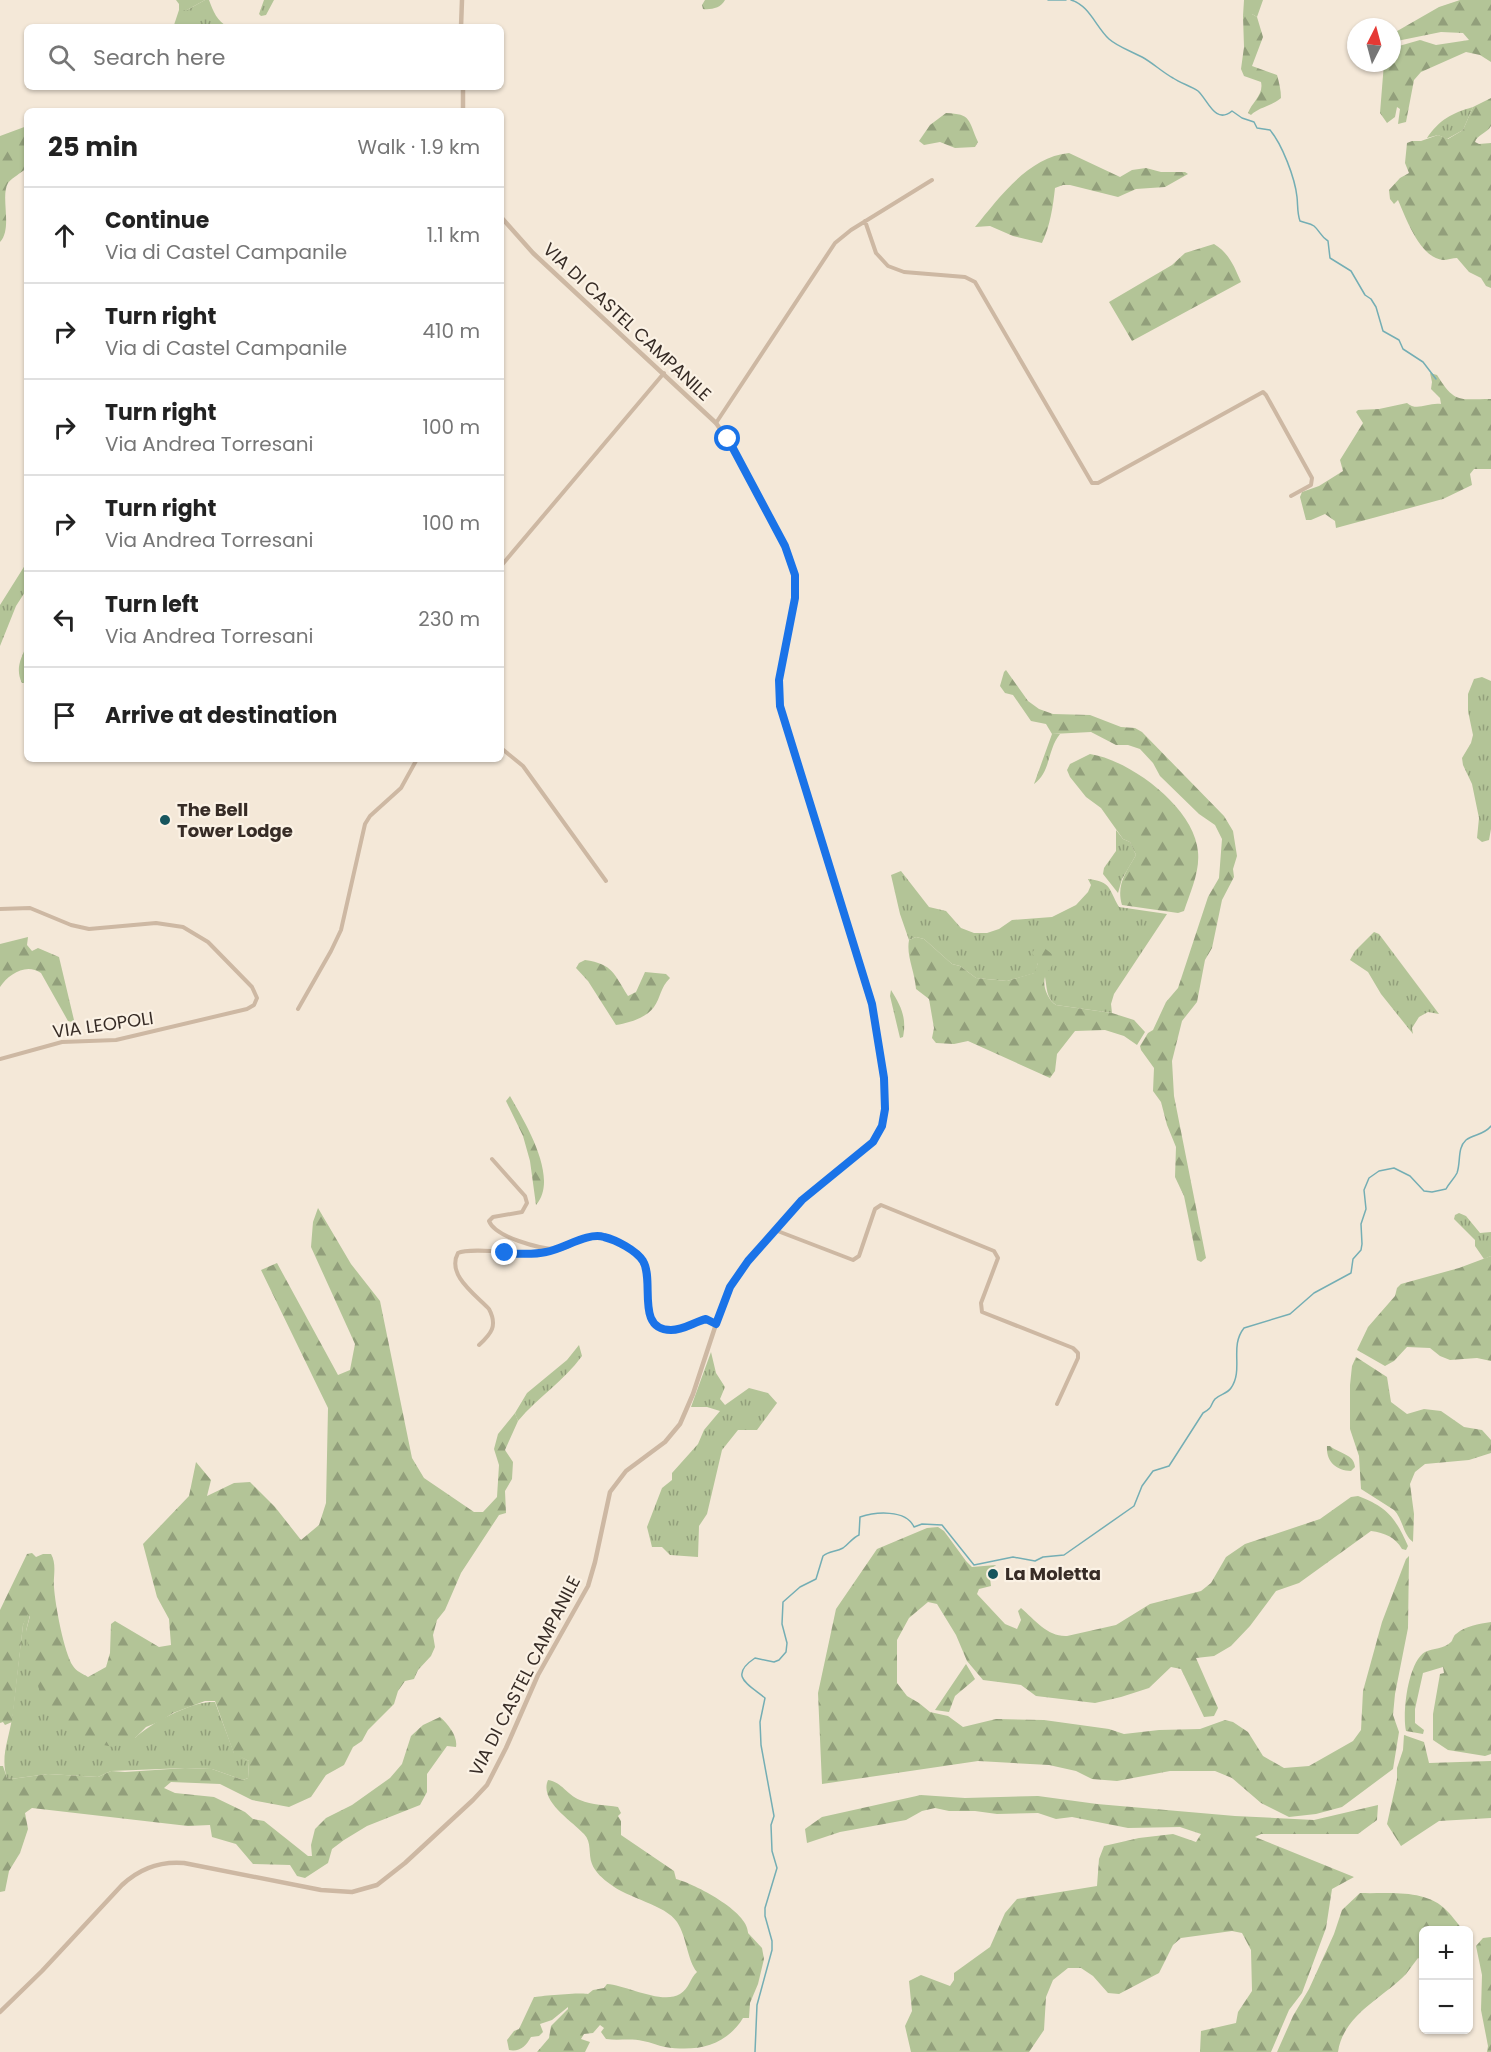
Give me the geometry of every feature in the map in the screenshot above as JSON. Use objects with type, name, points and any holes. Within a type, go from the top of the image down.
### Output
[{"type":"street","points":[[461,24],[462,0]]},
{"type":"street","points":[[463,90],[463,108]]},
{"type":"street","points":[[716,423],[828,251],[843,235],[932,180]]},
{"type":"street","name":"VIA DI CASTEL CAMPANILE","points":[[0,2012],[42,1971],[122,1885],[146,1869],[162,1863],[184,1863],[325,1891],[362,1890],[379,1884],[400,1868],[473,1800],[493,1775],[538,1675],[586,1591],[596,1558],[607,1502],[613,1487],[626,1471],[668,1439],[680,1424],[693,1394],[728,1292],[735,1279],[808,1194],[873,1142],[884,1120],[885,1095],[872,1004],[780,706],[779,680],[796,591],[794,570],[785,546],[730,442],[716,423],[530,250],[504,220]]},
{"type":"street","points":[[865,221],[876,253],[888,266],[906,272],[965,277],[975,282],[1092,483],[1098,483],[1263,392],[1312,478],[1311,486],[1291,496]]},
{"type":"street","points":[[504,562],[664,374]]},
{"type":"street","points":[[504,750],[523,766],[606,882]]},
{"type":"street","points":[[298,1009],[329,956],[340,930],[365,824],[370,816],[402,786],[415,762]]},
{"type":"street","name":"VIA LEOPOLI","points":[[0,909],[30,908],[71,925],[89,929],[156,923],[183,927],[208,942],[252,987],[256,994],[255,1003],[250,1008],[241,1011],[111,1041],[62,1042],[0,1059]]},
{"type":"street","points":[[492,1159],[525,1196],[527,1203],[522,1212],[493,1217],[489,1221],[491,1226],[502,1234],[527,1243],[560,1249]]},
{"type":"street","points":[[775,1230],[853,1260],[859,1256],[875,1209],[881,1205],[993,1250],[998,1258],[981,1303],[982,1312],[1075,1349],[1078,1353],[1078,1358],[1057,1404]]},
{"type":"street","points":[[478,1345],[492,1333],[494,1324],[489,1309],[456,1273],[454,1262],[458,1253],[468,1250],[536,1253],[560,1249],[590,1236],[609,1239],[634,1252],[643,1262],[648,1280],[649,1314],[655,1325],[674,1330],[706,1319],[716,1324]]},
{"type":"green space","points":[[176,0],[205,0],[187,10],[179,10]]},
{"type":"green space","points":[[209,0],[223,24],[174,24],[179,10],[187,10]]},
{"type":"green space","points":[[264,0],[274,0],[266,15],[261,16],[259,14]]},
{"type":"green space","points":[[705,0],[725,0],[718,7],[703,9],[702,5]]},
{"type":"green space","points":[[1244,0],[1263,0],[1257,17],[1252,14],[1243,16]]},
{"type":"green space","points":[[1460,0],[1491,0],[1491,62],[1480,55],[1466,52],[1421,72],[1414,80],[1406,122],[1398,124],[1400,109],[1397,107],[1395,117],[1387,123],[1380,113],[1383,72],[1401,72],[1401,45],[1420,40],[1436,45],[1469,40],[1463,33],[1441,32],[1401,40],[1401,29],[1439,7]]},
{"type":"green space","points":[[1246,14],[1257,17],[1263,37],[1252,66],[1277,75],[1281,95],[1277,101],[1251,115],[1248,113],[1261,91],[1261,82],[1244,76],[1241,69],[1244,47],[1243,16]]},
{"type":"green space","points":[[1491,98],[1491,126],[1475,142],[1491,143],[1491,288],[1486,286],[1481,278],[1469,272],[1457,258],[1443,260],[1427,252],[1415,236],[1398,200],[1394,204],[1390,199],[1389,190],[1400,178],[1409,173],[1405,163],[1407,143],[1438,135],[1448,139],[1463,130],[1473,107]]},
{"type":"green space","points":[[1473,107],[1463,130],[1447,139],[1438,135],[1427,138],[1436,126],[1447,118]]},
{"type":"green space","points":[[946,113],[961,115],[968,120],[978,142],[975,147],[955,148],[940,142],[924,145],[919,141],[930,125]]},
{"type":"green space","points":[[24,127],[24,170],[8,183],[5,196],[6,229],[0,242],[0,136]]},
{"type":"green space","points":[[1069,153],[1120,177],[1132,170],[1146,168],[1161,172],[1188,174],[1165,187],[1136,189],[1118,197],[1070,185],[1055,188],[1051,216],[1042,243],[1013,236],[990,226],[975,227],[1004,192],[1028,171],[1040,162]]},
{"type":"green space","points":[[1214,244],[1227,256],[1241,282],[1132,341],[1109,302],[1172,265],[1185,253]]},
{"type":"green space","points":[[1430,373],[1437,375],[1449,391],[1459,398],[1491,399],[1491,469],[1474,469],[1470,474],[1472,485],[1443,499],[1336,528],[1335,521],[1325,514],[1306,520],[1300,497],[1302,492],[1319,486],[1343,471],[1340,460],[1363,423],[1356,412],[1407,403],[1415,407],[1441,404],[1440,398],[1431,389]]},
{"type":"green space","points":[[24,567],[24,594],[16,606],[0,646],[0,605]]},
{"type":"green space","points":[[24,652],[24,683],[20,678],[21,659]]},
{"type":"green space","points":[[1006,670],[1028,701],[1039,709],[1053,714],[1090,715],[1142,732],[1224,816],[1233,831],[1237,856],[1233,869],[1234,877],[1222,900],[1212,948],[1205,960],[1197,1002],[1182,1021],[1172,1061],[1174,1096],[1206,1258],[1201,1262],[1197,1260],[1184,1196],[1175,1177],[1176,1147],[1161,1102],[1153,1091],[1154,1068],[1140,1046],[1148,1033],[1153,1030],[1166,1002],[1178,988],[1208,897],[1219,878],[1222,839],[1215,825],[1199,814],[1160,776],[1153,763],[1140,749],[1128,745],[1116,745],[1091,732],[1052,734],[1046,724],[1031,721],[1013,695],[1005,693],[1000,686]]},
{"type":"green space","points":[[1482,677],[1491,681],[1491,829],[1489,840],[1482,842],[1477,838],[1479,818],[1472,784],[1462,758],[1473,735],[1468,711],[1468,694],[1474,679]]},
{"type":"green space","points":[[1052,734],[1060,734],[1043,773],[1034,784]]},
{"type":"green space","points":[[1090,754],[1106,758],[1141,776],[1173,803],[1185,819],[1194,835],[1198,852],[1198,867],[1184,911],[1178,913],[1122,905],[1121,885],[1136,855],[1130,842],[1123,839],[1101,808],[1086,797],[1067,770],[1070,764]]},
{"type":"green space","points":[[1116,830],[1123,839],[1130,842],[1136,855],[1122,879],[1118,893],[1103,874],[1104,868],[1116,851]]},
{"type":"green space","points":[[901,871],[929,907],[946,911],[961,928],[974,933],[987,933],[999,929],[1012,920],[1052,917],[1076,905],[1088,892],[1091,885],[1088,879],[1105,884],[1119,907],[1167,914],[1114,994],[1111,1004],[1112,1013],[1056,1005],[1049,996],[1044,975],[1038,963],[1035,973],[1007,981],[976,978],[960,966],[952,964],[924,939],[916,937],[909,940],[891,875]]},
{"type":"green space","points":[[1374,932],[1379,934],[1439,1014],[1428,1012],[1419,1017],[1412,1028],[1413,1034],[1381,994],[1368,972],[1350,960],[1355,951]]},
{"type":"green space","points":[[28,937],[27,945],[32,951],[38,948],[59,957],[74,1020],[72,1022],[68,1021],[41,973],[35,970],[18,971],[0,987],[0,944]]},
{"type":"green space","points":[[916,937],[924,939],[952,964],[960,966],[976,978],[1007,981],[1034,973],[1038,963],[1032,953],[1036,947],[1043,947],[1052,954],[1054,963],[1044,981],[1046,993],[1053,1003],[1112,1013],[1134,1020],[1145,1032],[1137,1045],[1124,1036],[1105,1030],[1075,1031],[1057,1054],[1055,1071],[1050,1078],[968,1041],[954,1044],[936,1043],[932,1038],[934,1028],[929,999],[916,989],[910,958],[909,940]]},
{"type":"green space","points":[[585,960],[602,964],[612,971],[628,996],[636,992],[645,972],[666,974],[670,978],[651,1011],[637,1019],[616,1025],[588,981],[576,968]]},
{"type":"green space","points":[[891,990],[904,1018],[903,1037],[900,1038],[890,996]]},
{"type":"green space","points":[[510,1096],[531,1134],[542,1165],[544,1180],[542,1194],[536,1205],[530,1161],[523,1136],[506,1101]]},
{"type":"green space","points":[[318,1208],[351,1264],[380,1301],[412,1458],[424,1478],[474,1512],[483,1512],[497,1497],[499,1465],[494,1449],[498,1434],[515,1413],[518,1421],[505,1450],[513,1462],[512,1479],[505,1491],[506,1513],[499,1515],[461,1573],[445,1610],[437,1620],[433,1635],[435,1647],[431,1656],[418,1670],[414,1679],[405,1681],[398,1691],[394,1704],[368,1730],[362,1741],[353,1747],[344,1765],[326,1775],[311,1797],[289,1807],[252,1800],[220,1784],[171,1782],[164,1788],[175,1793],[214,1797],[245,1812],[253,1819],[264,1821],[308,1856],[312,1856],[311,1845],[315,1829],[326,1818],[352,1805],[390,1778],[402,1764],[411,1736],[423,1725],[440,1717],[454,1735],[456,1747],[447,1746],[427,1774],[427,1792],[420,1805],[367,1826],[344,1840],[332,1849],[328,1863],[305,1878],[297,1876],[290,1865],[253,1864],[236,1844],[212,1837],[210,1825],[188,1826],[32,1808],[25,1813],[28,1829],[20,1853],[9,1871],[5,1891],[0,1892],[0,1766],[3,1766],[7,1778],[11,1779],[48,1774],[98,1777],[111,1771],[185,1768],[212,1769],[243,1780],[248,1778],[249,1761],[234,1754],[215,1701],[205,1701],[173,1713],[146,1727],[135,1738],[113,1747],[99,1744],[75,1730],[47,1706],[41,1696],[29,1653],[26,1631],[30,1616],[28,1614],[23,1625],[12,1722],[5,1725],[3,1722],[0,1723],[0,1610],[27,1554],[32,1553],[36,1557],[51,1554],[54,1562],[55,1595],[60,1628],[66,1651],[78,1671],[88,1677],[106,1667],[110,1653],[111,1624],[115,1621],[159,1647],[171,1645],[169,1619],[157,1597],[143,1544],[189,1496],[196,1462],[211,1480],[207,1496],[234,1483],[250,1482],[275,1507],[301,1540],[319,1525],[326,1503],[328,1408],[261,1270],[277,1263],[338,1375],[350,1370],[355,1344],[311,1247],[313,1222]]},
{"type":"green space","points":[[1459,1213],[1466,1216],[1480,1233],[1491,1232],[1491,1256],[1484,1259],[1475,1246],[1475,1240],[1454,1219]]},
{"type":"green space","points":[[1491,1256],[1491,1361],[1477,1358],[1450,1360],[1430,1348],[1407,1347],[1394,1361],[1385,1366],[1357,1350],[1368,1327],[1395,1296],[1401,1284],[1459,1268]]},
{"type":"green space","points":[[579,1345],[582,1356],[575,1365],[518,1421],[515,1413],[527,1393],[567,1360]]},
{"type":"green space","points":[[711,1352],[716,1373],[725,1387],[720,1399],[725,1405],[749,1388],[768,1393],[777,1403],[757,1430],[738,1430],[722,1450],[707,1514],[699,1526],[698,1557],[670,1555],[662,1547],[652,1547],[647,1527],[662,1488],[672,1480],[672,1473],[698,1444],[704,1430],[720,1411],[707,1407],[691,1407]]},
{"type":"green space","points":[[1356,1357],[1387,1377],[1391,1402],[1407,1414],[1424,1409],[1441,1411],[1464,1427],[1482,1430],[1491,1440],[1491,1453],[1469,1460],[1425,1464],[1415,1472],[1410,1484],[1414,1514],[1413,1542],[1394,1510],[1361,1489],[1359,1456],[1350,1429],[1350,1385],[1352,1366]]},
{"type":"green space","points":[[1327,1446],[1352,1459],[1355,1467],[1351,1471],[1333,1464],[1328,1457]]},
{"type":"green space","points":[[1358,1496],[1377,1505],[1390,1515],[1404,1537],[1408,1546],[1406,1550],[1389,1536],[1371,1531],[1299,1583],[1276,1591],[1250,1626],[1231,1646],[1214,1656],[1196,1658],[1218,1708],[1214,1716],[1204,1717],[1181,1669],[1171,1667],[1149,1688],[1095,1703],[1036,1696],[1021,1685],[983,1680],[967,1661],[956,1635],[937,1604],[928,1602],[909,1618],[897,1640],[897,1683],[907,1696],[930,1712],[948,1716],[963,1727],[996,1719],[1044,1720],[1109,1729],[1124,1734],[1200,1729],[1225,1720],[1233,1722],[1248,1732],[1263,1756],[1284,1768],[1309,1766],[1353,1741],[1361,1730],[1363,1691],[1382,1622],[1409,1556],[1408,1628],[1395,1694],[1393,1715],[1399,1732],[1393,1769],[1342,1807],[1316,1814],[1289,1817],[1261,1803],[1232,1778],[1215,1771],[1170,1771],[1117,1781],[1092,1779],[1076,1771],[1049,1765],[978,1761],[822,1784],[818,1693],[836,1609],[877,1549],[927,1528],[938,1527],[944,1531],[972,1567],[996,1565],[989,1570],[991,1586],[979,1589],[977,1594],[1005,1624],[1017,1629],[1021,1620],[1018,1611],[1021,1608],[1048,1631],[1067,1636],[1116,1625],[1150,1604],[1201,1591],[1211,1583],[1226,1557],[1245,1544],[1320,1519],[1351,1497]]},
{"type":"green space","points":[[27,1613],[30,1615],[26,1631],[135,1738],[151,1726],[184,1709],[206,1702],[215,1702],[234,1753],[249,1761],[248,1778],[243,1780],[212,1769],[185,1768],[111,1771],[98,1777],[48,1774],[7,1778],[4,1763],[23,1625]]},
{"type":"green space","points":[[1491,1622],[1491,1754],[1485,1756],[1448,1750],[1433,1740],[1433,1714],[1440,1674],[1444,1673],[1443,1667],[1423,1673],[1415,1709],[1415,1723],[1424,1730],[1423,1734],[1406,1731],[1405,1712],[1408,1688],[1414,1666],[1419,1658],[1425,1652],[1448,1644],[1464,1629]]},
{"type":"green space","points":[[966,1664],[975,1679],[955,1696],[949,1712],[935,1710]]},
{"type":"green space","points":[[1404,1735],[1424,1742],[1429,1763],[1491,1761],[1491,1818],[1439,1821],[1401,1846],[1387,1824],[1397,1779],[1397,1768],[1403,1750]]},
{"type":"green space","points":[[548,1780],[557,1783],[580,1800],[618,1807],[621,1813],[618,1816],[621,1821],[621,1835],[674,1871],[676,1879],[720,1900],[740,1916],[748,1933],[762,1948],[764,1959],[758,1984],[750,2003],[749,2018],[743,2018],[728,2035],[710,2045],[688,2049],[638,2040],[606,2039],[601,2032],[604,2028],[600,2025],[593,2033],[584,2034],[581,2039],[590,2042],[585,2052],[537,2052],[549,2038],[551,2026],[568,2007],[552,2020],[540,2024],[543,2032],[539,2036],[531,2037],[525,2046],[519,2049],[509,2050],[507,2040],[514,2031],[519,2029],[534,1997],[588,1994],[593,1990],[604,1988],[607,1984],[654,1996],[672,1997],[683,1992],[697,1972],[691,1961],[683,1934],[672,1916],[617,1889],[597,1873],[593,1867],[586,1837],[552,1803],[546,1788]]},
{"type":"green space","points":[[921,1795],[965,1798],[1038,1796],[1097,1804],[1235,1816],[1314,1820],[1378,1805],[1377,1820],[1358,1834],[1261,1834],[1255,1837],[1354,1877],[1332,1889],[1326,1928],[1302,1993],[1289,2010],[1271,2052],[1200,2052],[1201,2031],[1236,2023],[1238,2012],[1252,1991],[1251,1950],[1242,1933],[1232,1931],[1181,1938],[1173,1945],[1159,1973],[1119,1994],[1108,1993],[1093,1976],[1081,1968],[1068,1968],[1053,1980],[1046,1997],[1044,2030],[1029,2052],[911,2052],[905,2026],[912,2011],[909,1981],[921,1975],[950,1986],[954,1980],[954,1973],[990,1947],[1005,1913],[1017,1899],[1097,1886],[1099,1859],[1104,1846],[1139,1838],[1173,1834],[1196,1842],[1201,1834],[1180,1827],[1128,1828],[1072,1817],[1056,1819],[1038,1813],[997,1814],[935,1808],[922,1811],[906,1820],[840,1832],[807,1843],[805,1829],[822,1817]]},
{"type":"green space","points":[[1360,1893],[1415,1895],[1444,1908],[1460,1926],[1419,1926],[1419,1959],[1397,1983],[1356,2017],[1341,2039],[1338,2052],[1277,2052],[1293,2016],[1309,1989],[1334,1934],[1342,1910]]},
{"type":"green space","points":[[1491,1937],[1491,2052],[1487,2052],[1488,2046],[1481,2010],[1482,1975],[1476,1946],[1483,1938]]},
{"type":"waterway","points":[[1048,0],[1066,0]]},
{"type":"waterway","points":[[1071,0],[1083,7],[1113,42],[1198,91],[1216,113],[1226,115],[1232,111],[1254,122],[1257,128],[1270,130],[1291,171],[1300,221],[1316,228],[1328,241],[1330,258],[1351,271],[1365,295],[1376,307],[1383,331],[1399,340],[1403,349],[1423,362],[1436,379]]},
{"type":"waterway","points":[[755,2052],[757,2005],[772,1950],[765,1908],[777,1868],[772,1851],[771,1825],[774,1816],[761,1745],[760,1722],[765,1698],[747,1684],[742,1675],[747,1664],[755,1658],[774,1662],[786,1652],[787,1643],[782,1624],[783,1602],[800,1587],[816,1579],[823,1556],[843,1548],[859,1535],[860,1517],[874,1514],[890,1513],[904,1517],[914,1527],[922,1524],[942,1525],[974,1565],[1013,1557],[1035,1561],[1043,1557],[1064,1555],[1134,1506],[1142,1486],[1153,1471],[1169,1466],[1203,1413],[1210,1408],[1215,1399],[1228,1392],[1235,1381],[1237,1343],[1244,1328],[1290,1314],[1314,1293],[1351,1273],[1353,1259],[1361,1250],[1361,1224],[1366,1209],[1364,1190],[1369,1178],[1379,1171],[1394,1168],[1410,1176],[1424,1191],[1446,1189],[1457,1173],[1463,1143],[1491,1126]]},
{"type":"place","name":"The Bell Tower Lodge","points":[[165,820]]},
{"type":"place","name":"La Moletta","points":[[993,1574]]},
{"type":"route","points":[[505,1253],[543,1253],[566,1247],[590,1236],[604,1237],[634,1252],[643,1262],[648,1280],[649,1314],[655,1325],[674,1330],[706,1319],[716,1324],[730,1287],[748,1261],[808,1194],[872,1144],[884,1120],[885,1090],[872,1004],[780,706],[779,680],[796,591],[794,570],[782,541],[728,439]]}]
